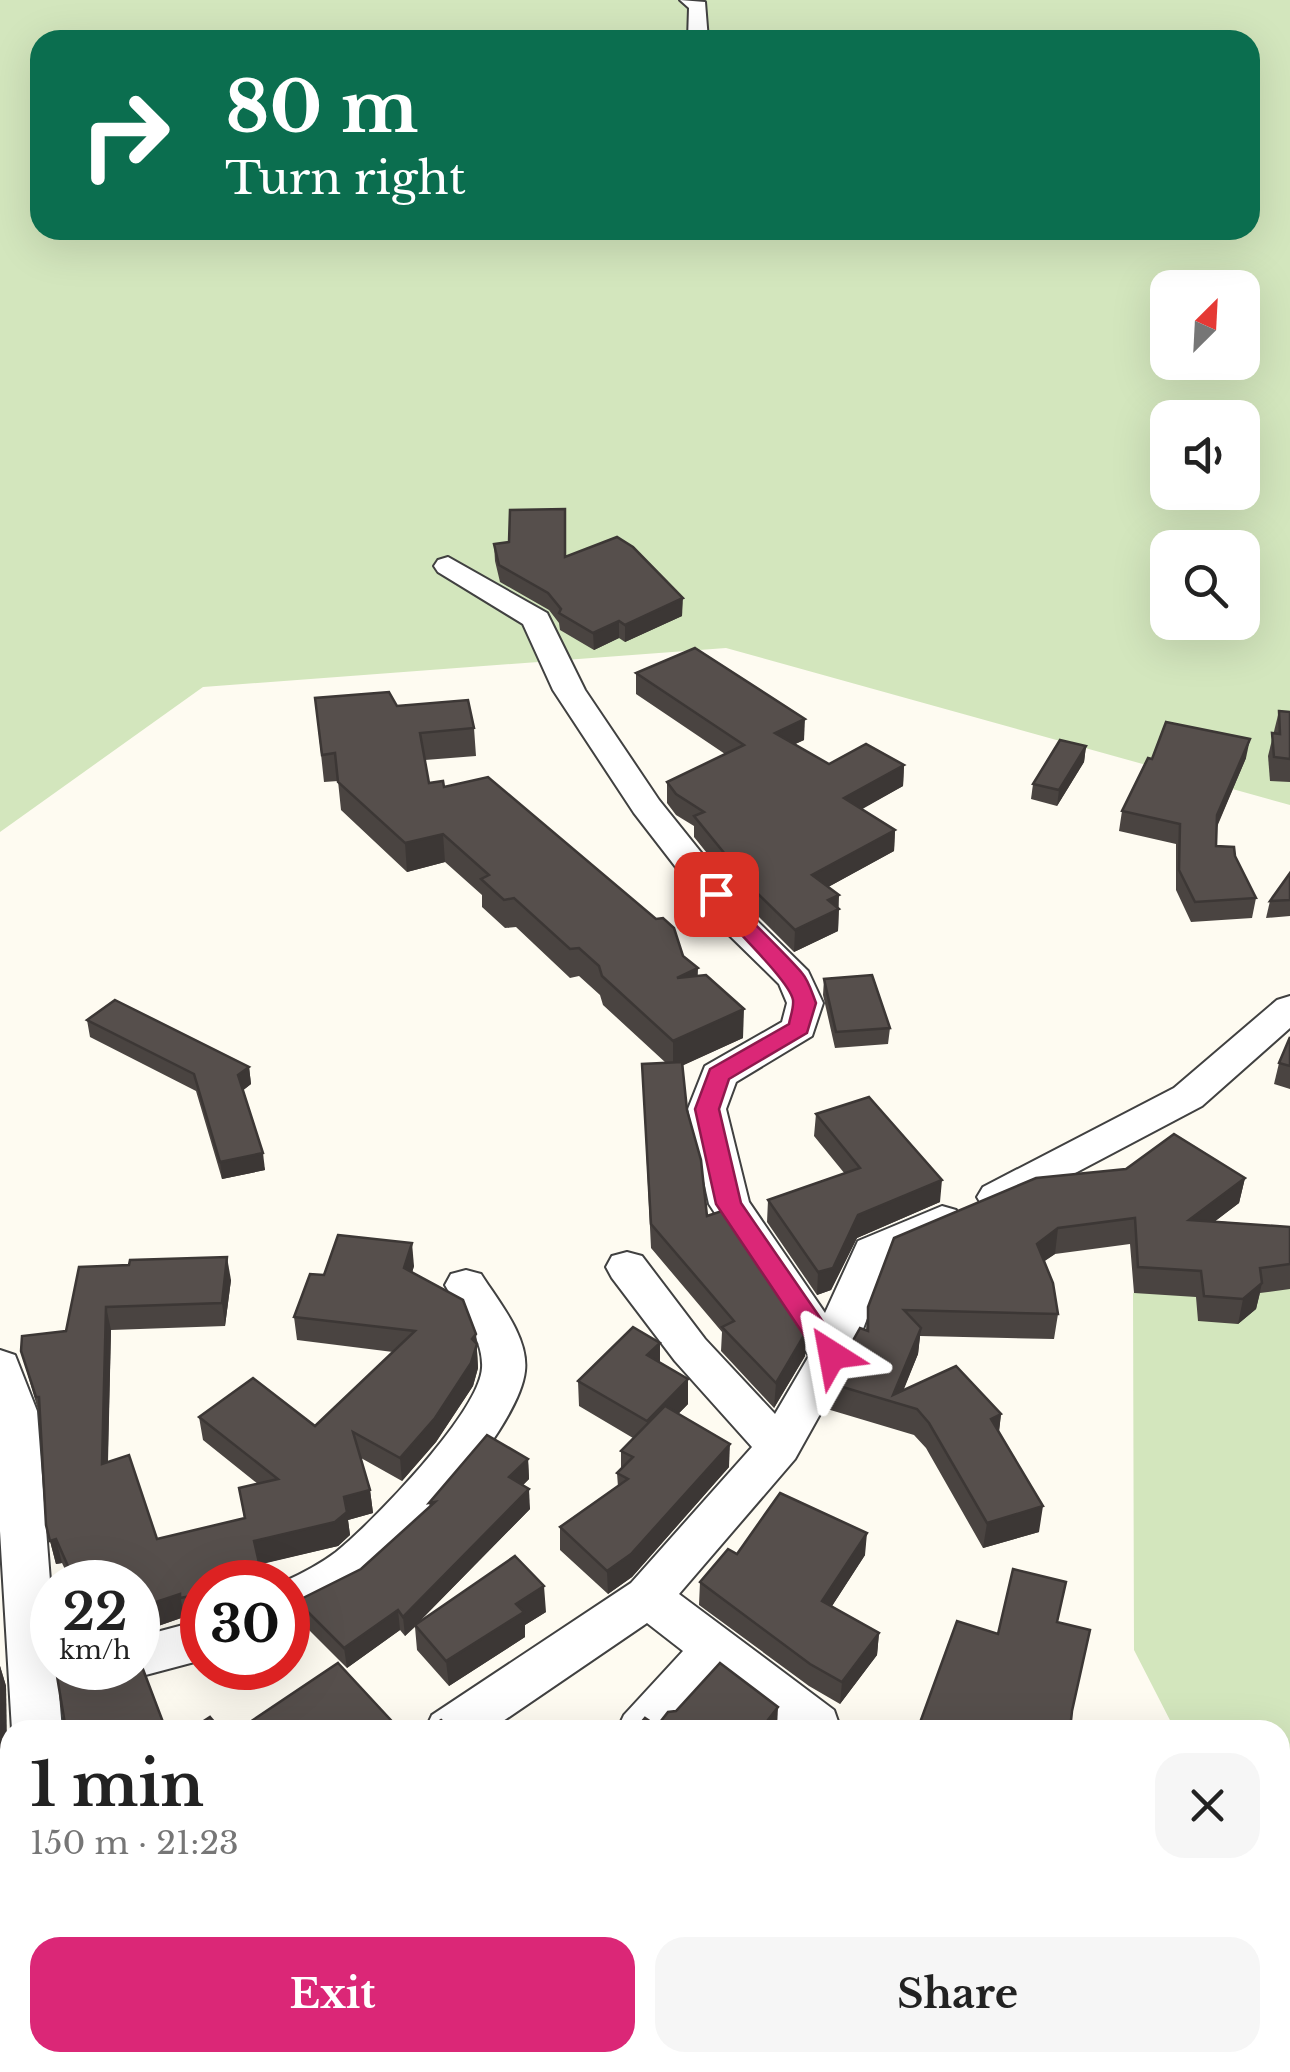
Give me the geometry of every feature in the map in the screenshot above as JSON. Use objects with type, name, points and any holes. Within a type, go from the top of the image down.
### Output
[{"type":"street","points":[[690,0],[698,6],[698,30]]},
{"type":"street","points":[[448,566],[536,620],[570,690],[646,806],[739,924],[795,979],[805,1003],[799,1028],[718,1075],[707,1109],[729,1204],[832,1355]]},
{"type":"street","points":[[465,1720],[648,1596],[779,1447],[832,1355],[855,1288],[873,1251],[1029,1184],[1188,1097],[1290,1008]]},
{"type":"street","points":[[627,1267],[690,1350],[779,1447]]},
{"type":"street","points":[[310,1589],[358,1560],[451,1458],[502,1390],[500,1342],[466,1286]]},
{"type":"street","points":[[0,1366],[14,1411],[30,1625]]},
{"type":"street","points":[[648,1596],[811,1720]]},
{"type":"street","points":[[651,1720],[716,1649]]},
{"type":"street","points":[[35,1690],[37,1720]]},
{"type":"green space","points":[[0,0],[1290,0],[1290,805],[726,648],[203,687],[0,832]]},
{"type":"green space","points":[[1290,1241],[1290,1720],[1170,1720],[1134,1650],[1133,1293]]},
{"type":"building","points":[[565,509],[565,557],[617,537],[633,547],[683,598],[625,625],[619,621],[593,633],[559,613],[561,609],[548,593],[499,565],[494,544],[509,542],[510,510]]},
{"type":"building","points":[[695,648],[805,719],[775,733],[829,764],[866,744],[904,765],[844,798],[895,830],[812,875],[839,895],[828,900],[839,909],[795,930],[756,892],[694,816],[704,812],[676,794],[667,782],[744,745],[636,673]]},
{"type":"building","points":[[389,692],[397,706],[468,700],[474,728],[420,733],[429,783],[443,781],[444,787],[488,777],[656,919],[663,918],[674,928],[683,956],[698,968],[677,978],[706,975],[744,1009],[673,1041],[602,976],[599,966],[579,948],[570,949],[514,898],[504,900],[481,879],[489,875],[443,834],[405,843],[338,782],[335,753],[322,755],[315,698]]},
{"type":"building","points":[[1279,711],[1290,712],[1290,759],[1274,757],[1272,733],[1280,734]]},
{"type":"building","points":[[1166,722],[1250,739],[1217,815],[1216,846],[1234,847],[1256,898],[1195,902],[1179,870],[1180,824],[1122,811],[1148,758],[1152,759]]},
{"type":"building","points":[[1060,740],[1086,746],[1059,790],[1033,784]]},
{"type":"building","points":[[1290,873],[1290,900],[1270,901]]},
{"type":"building","points":[[872,975],[890,1028],[836,1032],[824,979]]},
{"type":"building","points":[[115,1000],[249,1067],[238,1075],[263,1153],[220,1162],[194,1074],[87,1020]]},
{"type":"building","points":[[1290,1037],[1290,1066],[1279,1063]]},
{"type":"building","points":[[682,1062],[687,1110],[701,1160],[707,1216],[725,1210],[806,1332],[776,1383],[722,1327],[734,1321],[651,1224],[642,1064]]},
{"type":"building","points":[[869,1097],[942,1180],[858,1215],[833,1268],[818,1272],[768,1200],[860,1168],[816,1114]]},
{"type":"building","points":[[1174,1134],[1245,1178],[1189,1220],[1290,1227],[1290,1264],[1260,1268],[1262,1283],[1243,1299],[1204,1296],[1201,1271],[1138,1267],[1135,1218],[1058,1228],[1037,1244],[1053,1283],[1058,1314],[904,1310],[921,1328],[893,1395],[956,1366],[1001,1414],[991,1419],[1043,1506],[987,1523],[917,1409],[829,1383],[860,1328],[868,1331],[868,1307],[894,1238],[1036,1178],[1126,1169]]},
{"type":"building","points":[[338,1235],[412,1243],[404,1268],[463,1300],[476,1334],[472,1339],[477,1344],[471,1363],[435,1418],[400,1458],[353,1432],[370,1490],[344,1497],[347,1512],[335,1522],[254,1541],[258,1560],[180,1560],[180,1594],[160,1601],[160,1560],[65,1560],[56,1539],[50,1541],[46,1525],[39,1397],[21,1351],[22,1336],[66,1331],[79,1267],[129,1265],[130,1260],[227,1257],[222,1303],[106,1307],[102,1464],[129,1455],[157,1539],[245,1518],[239,1488],[278,1479],[199,1417],[253,1378],[315,1426],[415,1331],[294,1317],[310,1274],[324,1275]]},
{"type":"building","points":[[633,1327],[660,1343],[647,1355],[688,1379],[647,1421],[578,1381]]},
{"type":"building","points":[[665,1406],[730,1444],[631,1554],[607,1571],[560,1527],[628,1479],[617,1473],[633,1457],[621,1451]]},
{"type":"building","points":[[487,1435],[528,1459],[509,1477],[529,1489],[403,1617],[398,1610],[344,1648],[310,1614],[310,1594],[361,1569],[435,1502],[429,1503]]},
{"type":"building","points":[[780,1493],[867,1533],[822,1601],[879,1633],[842,1682],[810,1664],[700,1582],[728,1549],[737,1554]]},
{"type":"building","points":[[515,1556],[544,1586],[516,1604],[524,1612],[446,1661],[415,1625]]},
{"type":"building","points":[[1013,1569],[1066,1582],[1057,1622],[1090,1630],[1071,1720],[921,1720],[957,1621],[998,1634]]},
{"type":"building","points":[[338,1663],[391,1720],[253,1720],[298,1690],[310,1690],[310,1682]]},
{"type":"building","points":[[720,1663],[778,1707],[768,1720],[662,1720],[668,1712],[676,1711]]},
{"type":"building","points":[[59,1690],[151,1690],[162,1720],[64,1720]]},
{"type":"route","points":[[716,894],[739,924],[795,979],[805,1003],[799,1028],[718,1075],[707,1109],[729,1204],[832,1355]]}]
